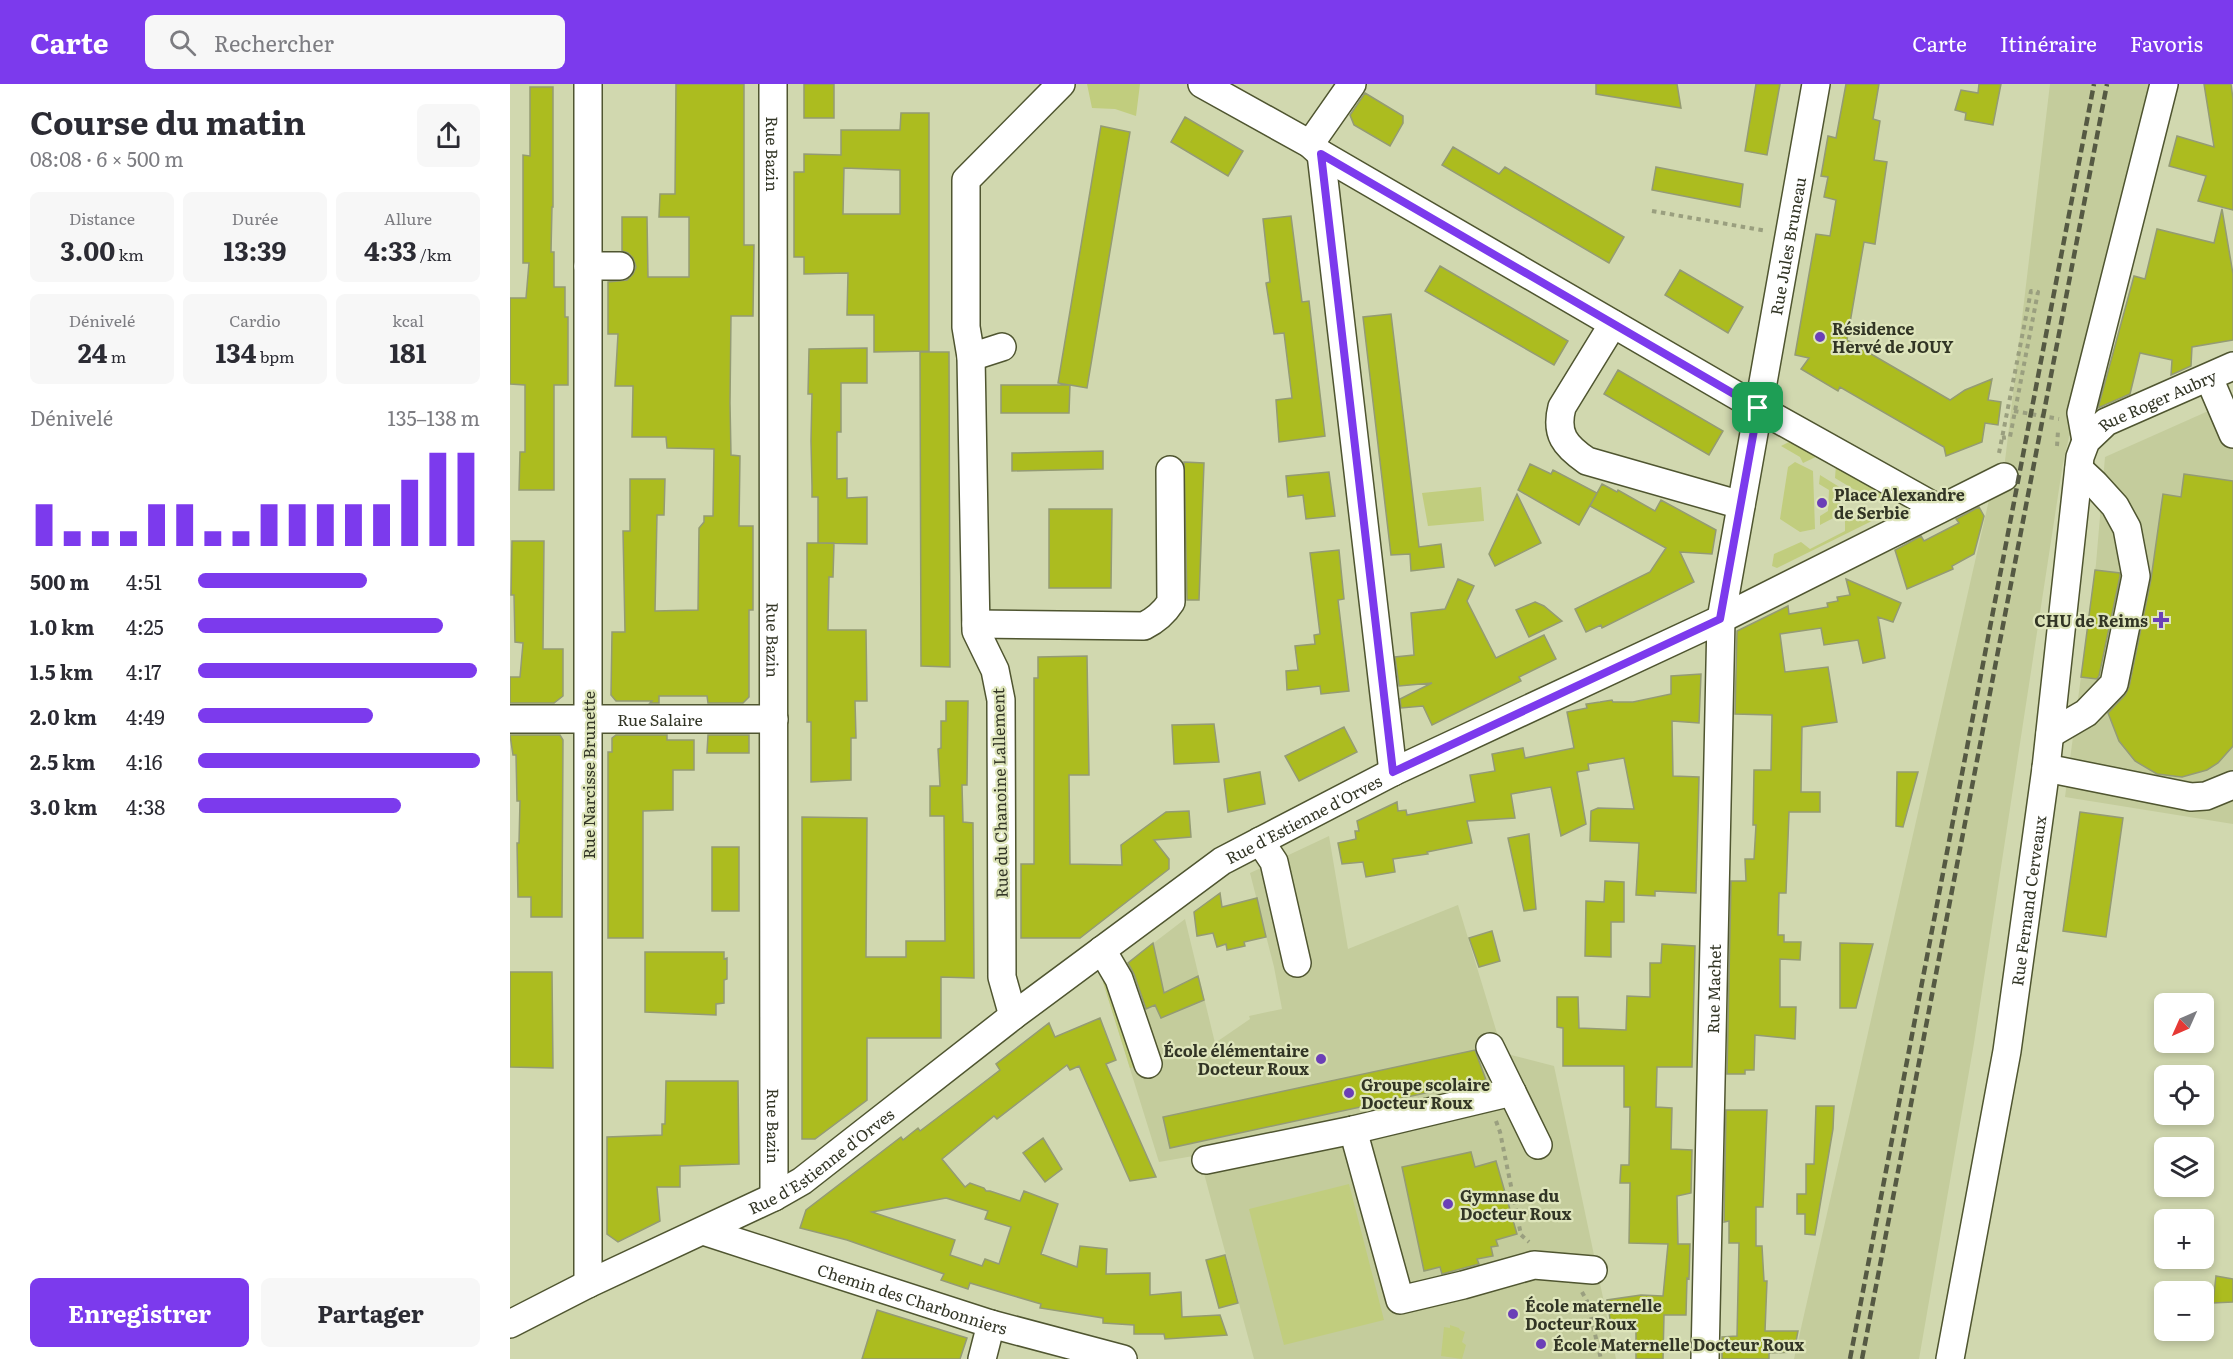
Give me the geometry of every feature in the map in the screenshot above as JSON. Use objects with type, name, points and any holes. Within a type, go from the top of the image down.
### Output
[{"type":"street","name":"Rue Narcisse Brunette","points":[[588,84],[588,1284]]},
{"type":"street","name":"Rue Bazin","points":[[773,84],[774,1197]]},
{"type":"street","name":"Rue du Chanoine Lallement","points":[[1013,1016],[1002,976],[1001,700],[995,670],[976,631],[971,357],[966,327],[966,180],[1061,84]]},
{"type":"street","points":[[1352,84],[1315,149],[1393,772]]},
{"type":"street","name":"Rue Jules Bruneau","points":[[1758,408],[1816,84]]},
{"type":"street","points":[[2086,441],[2081,413],[2164,84]]},
{"type":"street","points":[[1211,86],[1613,324],[1939,509]]},
{"type":"street","points":[[588,266],[620,266]]},
{"type":"street","points":[[1613,324],[1562,407],[1559,421],[1561,434],[1567,445],[1587,461],[1741,505]]},
{"type":"street","points":[[971,357],[1002,347]]},
{"type":"street","points":[[2221,372],[2233,434]]},
{"type":"street","name":"Rue Roger Aubry","points":[[2086,441],[2106,422],[2221,372]]},
{"type":"street","points":[[1720,619],[1758,408]]},
{"type":"street","name":"Rue Fernand Cerveaux","points":[[1950,1359],[2007,1051],[2046,768],[2080,458],[2086,441]]},
{"type":"street","name":"Rue d'Estienne d'Orves","points":[[510,1324],[588,1284],[774,1197],[802,1181],[1013,1016],[1222,861],[1393,772],[1720,619],[1939,509],[2001,465]]},
{"type":"street","points":[[2050,734],[2086,713],[2114,684],[2136,576],[2127,528],[2115,506],[2079,469]]},
{"type":"street","points":[[976,624],[1144,626],[1155,621],[1165,612],[1171,602],[1170,470]]},
{"type":"street","name":"Rue Machet","points":[[1705,1359],[1720,619]]},
{"type":"street","name":"Rue Salaire","points":[[510,719],[774,719]]},
{"type":"street","points":[[2046,768],[2191,797],[2206,796],[2233,785]]},
{"type":"street","points":[[1260,841],[1274,862],[1297,963]]},
{"type":"street","points":[[1102,950],[1119,979],[1148,1064]]},
{"type":"street","points":[[1490,1047],[1499,1095],[1538,1145]]},
{"type":"street","points":[[1206,1160],[1353,1130],[1499,1095]]},
{"type":"street","points":[[1353,1130],[1400,1300],[1534,1265],[1593,1270]]},
{"type":"street","name":"Chemin des Charbonniers","points":[[704,1231],[991,1324],[1123,1359]]},
{"type":"street","points":[[982,1359],[991,1324]]},
{"type":"path","points":[[1652,211],[1788,235]]},
{"type":"path","points":[[2001,465],[2002,438],[2031,291],[2038,292],[2010,437],[2002,438]]},
{"type":"path","points":[[2014,411],[2060,420]]},
{"type":"path","points":[[1499,1095],[1500,1132],[1521,1235],[1574,1279],[1587,1301],[1600,1359]]},
{"type":"shaded area","points":[[1087,84],[1140,84],[1136,116],[1115,109],[1092,108]]},
{"type":"shaded area","points":[[2050,84],[2152,84],[2063,463],[1974,1043],[1919,1359],[1794,1359],[1991,491],[2002,486]]},
{"type":"shaded area","name":"CHU de Reims","points":[[2233,400],[2233,824],[2065,797],[2096,564],[2105,457]]},
{"type":"shaded area","points":[[1799,437],[1882,483],[1881,498],[1873,501],[1835,478],[1836,465],[1820,455],[1803,463],[1800,457],[1781,446]]},
{"type":"shaded area","points":[[1795,462],[1813,471],[1815,529],[1800,532],[1780,519],[1788,467]]},
{"type":"shaded area","points":[[1820,475],[1841,488],[1839,515],[1820,525],[1820,516],[1828,511],[1829,490],[1819,484]]},
{"type":"shaded area","points":[[1481,487],[1484,521],[1428,526],[1422,493]]},
{"type":"shaded area","points":[[1864,509],[1881,509],[1882,516],[1777,568],[1772,566],[1774,554],[1801,542],[1810,549],[1845,531],[1845,519]]},
{"type":"shaded area","name":"Groupe scolaire Docteur Roux","points":[[1329,836],[1348,949],[1458,905],[1503,1053],[1554,1066],[1616,1359],[1254,1359],[1199,1155],[1159,1162],[1103,982],[1185,919],[1215,1043],[1250,1019],[1249,1016],[1282,1009],[1274,967],[1250,873]]},
{"type":"shaded area","points":[[1108,978],[1143,1065],[1130,1068],[1103,982]]},
{"type":"shaded area","points":[[1349,1184],[1384,1320],[1284,1345],[1249,1209]]},
{"type":"shaded area","points":[[1450,1325],[1465,1332],[1462,1342],[1466,1345],[1462,1359],[1441,1356],[1444,1327],[1450,1328]]},
{"type":"building","points":[[676,84],[744,84],[744,245],[754,245],[753,316],[731,316],[730,403],[731,455],[740,456],[739,526],[753,526],[753,610],[749,610],[749,697],[743,703],[708,703],[707,696],[659,696],[659,703],[616,701],[611,695],[612,632],[625,632],[623,531],[630,531],[630,479],[665,479],[664,515],[657,515],[655,611],[698,610],[699,528],[704,522],[704,516],[713,516],[714,449],[667,448],[666,437],[632,437],[633,386],[615,386],[618,334],[608,334],[608,282],[627,280],[636,267],[633,258],[622,251],[622,217],[647,217],[648,277],[689,277],[689,217],[659,217],[660,194],[675,194]]},
{"type":"building","points":[[804,84],[834,84],[834,118],[804,118]]},
{"type":"building","points":[[1596,84],[1677,84],[1681,108],[1596,94]]},
{"type":"building","points":[[1756,84],[1780,84],[1767,155],[1745,151]]},
{"type":"building","points":[[1846,84],[1879,84],[1873,119],[1880,121],[1874,160],[1887,162],[1875,244],[1864,242],[1847,340],[1950,400],[1965,390],[1992,379],[1988,400],[2001,402],[1998,425],[1985,423],[1982,442],[1946,456],[1944,447],[1840,387],[1838,391],[1801,369],[1809,358],[1795,355],[1816,234],[1830,236],[1836,200],[1824,197],[1828,177],[1821,176],[1828,136],[1836,138]]},
{"type":"building","points":[[1979,84],[2001,84],[1993,125],[1965,120],[1966,113],[1955,110],[1961,90],[1978,93]]},
{"type":"building","points":[[2204,84],[2231,84],[2233,210],[2198,201],[2206,176],[2169,166],[2177,136],[2214,147]]},
{"type":"building","points":[[530,87],[553,87],[551,252],[554,252],[554,287],[565,287],[565,317],[568,317],[568,385],[554,385],[554,490],[519,490],[520,452],[525,452],[525,385],[510,384],[510,298],[526,298],[529,263],[523,263],[523,155],[530,156]]},
{"type":"building","points":[[1365,93],[1403,116],[1403,123],[1390,146],[1354,125],[1350,115]]},
{"type":"building","points":[[901,113],[929,113],[929,351],[874,352],[874,315],[847,315],[848,273],[804,274],[804,257],[794,257],[794,172],[804,172],[804,154],[841,155],[841,130],[900,130]],"holes":[[[844,168],[900,170],[900,214],[843,214]]]},
{"type":"building","points":[[1185,117],[1243,151],[1228,176],[1171,142]]},
{"type":"building","points":[[1101,126],[1130,132],[1087,388],[1070,385],[1069,413],[1001,413],[1001,385],[1069,385],[1058,383]]},
{"type":"building","points":[[1453,147],[1499,174],[1505,167],[1624,237],[1609,263],[1442,165]]},
{"type":"building","points":[[1656,167],[1743,184],[1740,207],[1652,190]]},
{"type":"building","points":[[2222,209],[2233,274],[2233,340],[2192,347],[2191,366],[2171,375],[2172,360],[2140,353],[2130,394],[2098,408],[2134,276],[2145,279],[2157,229],[2214,243]]},
{"type":"building","points":[[1291,216],[1302,302],[1309,301],[1325,436],[1279,442],[1276,400],[1292,398],[1284,333],[1274,334],[1266,283],[1270,282],[1263,219]]},
{"type":"building","points":[[1440,266],[1568,341],[1554,365],[1425,291]]},
{"type":"building","points":[[1680,270],[1743,307],[1728,333],[1665,295]]},
{"type":"building","points":[[1391,314],[1419,547],[1441,544],[1444,567],[1411,571],[1410,554],[1391,555],[1363,317]]},
{"type":"building","points":[[867,348],[867,383],[841,383],[841,432],[837,432],[837,479],[847,478],[847,498],[867,497],[867,544],[818,543],[818,497],[812,497],[812,394],[808,394],[809,349]]},
{"type":"building","points":[[920,352],[949,352],[950,667],[921,666]]},
{"type":"building","points":[[1618,370],[1723,431],[1709,455],[1604,394]]},
{"type":"building","points":[[1103,451],[1103,469],[1012,471],[1012,453]]},
{"type":"building","points":[[1184,462],[1204,463],[1199,600],[1187,600]]},
{"type":"building","points":[[1530,464],[1551,474],[1553,470],[1597,493],[1579,525],[1518,490]]},
{"type":"building","points":[[1329,472],[1335,516],[1306,519],[1303,495],[1288,497],[1286,476]]},
{"type":"building","points":[[2184,474],[2233,481],[2233,746],[2218,763],[2207,770],[2182,777],[2157,774],[2135,761],[2119,741],[2108,713],[2125,695],[2129,687],[2151,579],[2163,494],[2181,497]]},
{"type":"building","points":[[1602,484],[1617,492],[1618,490],[1655,511],[1661,500],[1716,530],[1712,554],[1680,552],[1694,582],[1602,628],[1601,625],[1586,632],[1575,609],[1650,572],[1666,548],[1590,506]]},
{"type":"building","points":[[1517,494],[1541,543],[1495,566],[1489,554]]},
{"type":"building","points":[[1979,507],[1984,516],[1974,554],[1952,566],[1953,569],[1907,589],[1895,550],[1921,536],[1924,541],[1959,523],[1956,519]]},
{"type":"building","points":[[1049,509],[1112,509],[1111,588],[1049,588]]},
{"type":"building","points":[[512,541],[544,541],[543,649],[563,649],[563,696],[554,703],[510,703],[510,677],[520,677],[523,643],[515,642],[514,595],[511,595]]},
{"type":"building","points":[[807,543],[834,543],[833,577],[829,577],[828,630],[866,630],[867,701],[855,701],[856,738],[851,738],[851,780],[811,782],[811,722],[807,722]]},
{"type":"building","points":[[1339,550],[1344,599],[1338,600],[1349,691],[1321,694],[1320,686],[1287,690],[1286,671],[1298,670],[1295,646],[1315,644],[1314,635],[1320,634],[1310,553]]},
{"type":"building","points":[[2095,570],[2120,573],[2097,679],[2081,677]]},
{"type":"building","points":[[1458,579],[1474,586],[1467,601],[1496,658],[1544,635],[1556,659],[1519,677],[1521,681],[1432,725],[1423,706],[1401,708],[1400,699],[1432,683],[1399,686],[1395,657],[1414,655],[1411,613],[1445,609]]},
{"type":"building","points":[[1846,579],[1901,603],[1893,622],[1878,617],[1885,658],[1863,663],[1858,640],[1824,645],[1821,628],[1780,634],[1785,672],[1828,667],[1837,722],[1802,727],[1801,792],[1820,792],[1820,812],[1789,812],[1786,893],[1779,893],[1778,935],[1784,935],[1784,942],[1801,942],[1800,960],[1780,959],[1780,1007],[1796,1007],[1795,1039],[1755,1035],[1754,1070],[1745,1070],[1745,1074],[1727,1074],[1731,881],[1746,881],[1745,859],[1754,859],[1756,825],[1753,825],[1754,770],[1771,770],[1772,715],[1735,714],[1737,631],[1788,606],[1789,614],[1828,607],[1827,603],[1838,601],[1837,597],[1850,595]]},
{"type":"building","points":[[1535,602],[1544,606],[1562,621],[1529,637],[1516,610]]},
{"type":"building","points":[[1087,656],[1089,775],[1069,775],[1070,864],[1122,865],[1121,845],[1166,812],[1189,811],[1191,837],[1154,840],[1169,859],[1169,869],[1080,938],[1021,938],[1021,864],[1034,864],[1034,678],[1038,678],[1038,657]]},
{"type":"building","points":[[1701,674],[1699,723],[1672,721],[1673,776],[1699,777],[1696,893],[1655,891],[1655,896],[1636,895],[1639,843],[1590,841],[1591,811],[1598,808],[1634,809],[1624,758],[1588,764],[1589,770],[1577,772],[1586,824],[1561,836],[1551,787],[1511,794],[1515,818],[1467,821],[1472,843],[1427,852],[1428,854],[1393,859],[1395,872],[1366,877],[1363,862],[1342,864],[1338,843],[1356,839],[1355,831],[1359,831],[1357,821],[1397,802],[1398,811],[1406,810],[1407,815],[1475,802],[1470,775],[1495,771],[1492,754],[1523,748],[1525,758],[1574,748],[1567,712],[1587,708],[1586,704],[1612,700],[1613,702],[1633,702],[1671,694],[1671,676]]},
{"type":"building","points":[[946,701],[968,701],[967,785],[962,785],[963,822],[973,823],[974,978],[941,977],[941,1038],[867,1038],[867,1100],[815,1139],[802,1139],[802,817],[867,818],[866,957],[906,957],[906,941],[945,941],[944,816],[930,816],[930,786],[940,786],[938,749],[941,748],[941,721],[946,721]]},
{"type":"building","points":[[1214,724],[1219,762],[1174,764],[1172,725]]},
{"type":"building","points":[[1344,727],[1357,752],[1299,781],[1285,756]]},
{"type":"building","points":[[510,735],[560,735],[563,740],[562,917],[531,917],[531,897],[518,897],[517,843],[519,843],[520,801],[517,801],[516,755],[513,755]]},
{"type":"building","points":[[616,735],[667,735],[667,740],[694,740],[694,770],[673,770],[673,810],[643,811],[643,938],[608,938],[608,752],[612,752],[612,738]]},
{"type":"building","points":[[708,735],[749,735],[749,753],[707,753]]},
{"type":"building","points":[[1260,772],[1265,804],[1228,812],[1224,779]]},
{"type":"building","points":[[1897,772],[1918,772],[1903,827],[1896,826]]},
{"type":"building","points":[[2080,812],[2123,818],[2106,937],[2063,931]]},
{"type":"building","points":[[1529,834],[1536,909],[1524,911],[1508,838]]},
{"type":"building","points":[[712,847],[739,847],[739,911],[712,911]]},
{"type":"building","points":[[1605,881],[1624,882],[1624,922],[1611,922],[1611,957],[1585,956],[1586,901],[1604,902]]},
{"type":"building","points":[[1220,893],[1222,907],[1257,898],[1266,937],[1244,942],[1245,946],[1227,950],[1226,944],[1217,947],[1213,933],[1197,936],[1194,912]]},
{"type":"building","points":[[1492,931],[1500,961],[1479,967],[1469,938]]},
{"type":"building","points":[[1153,943],[1164,993],[1198,976],[1204,1000],[1161,1018],[1155,1005],[1146,1009],[1128,963]]},
{"type":"building","points":[[1840,943],[1873,944],[1856,1008],[1840,1008]]},
{"type":"building","points":[[1662,944],[1695,946],[1692,1067],[1657,1067],[1656,1107],[1672,1108],[1671,1149],[1692,1150],[1691,1193],[1677,1196],[1678,1244],[1690,1244],[1689,1279],[1687,1278],[1686,1315],[1664,1315],[1663,1359],[1636,1359],[1636,1325],[1611,1325],[1607,1300],[1641,1295],[1663,1296],[1668,1244],[1629,1243],[1630,1183],[1620,1183],[1621,1165],[1629,1165],[1630,1107],[1624,1107],[1624,1066],[1563,1066],[1563,1028],[1557,1027],[1557,997],[1578,997],[1579,1028],[1626,1030],[1627,996],[1650,997],[1650,963],[1661,963]]},
{"type":"building","points":[[645,952],[724,952],[724,959],[727,958],[727,979],[724,980],[724,1003],[716,1004],[716,1015],[645,1012]]},
{"type":"building","points":[[510,972],[552,972],[553,1068],[510,1067]]},
{"type":"building","points":[[1100,1018],[1116,1060],[1106,1064],[1156,1177],[1130,1181],[1079,1066],[1070,1070],[1067,1065],[997,1119],[994,1116],[942,1159],[965,1187],[970,1183],[986,1191],[1020,1201],[1024,1191],[1058,1204],[1041,1254],[1077,1267],[1080,1246],[1107,1249],[1106,1274],[1150,1273],[1150,1295],[1181,1292],[1182,1317],[1220,1315],[1227,1335],[1165,1339],[1164,1334],[1134,1334],[1134,1325],[1103,1323],[1103,1318],[1040,1308],[1041,1304],[970,1283],[968,1289],[941,1280],[944,1274],[847,1240],[800,1228],[806,1210],[901,1137],[903,1140],[918,1128],[920,1131],[1000,1070],[996,1064],[1049,1023],[1055,1037]],"holes":[[[946,1198],[988,1211],[985,1219],[1011,1227],[999,1264],[985,1259],[982,1266],[950,1255],[955,1240],[872,1212]]]},
{"type":"building","name":"École élémentaire Docteur Roux","points":[[1475,1050],[1486,1080],[1170,1148],[1163,1117]]},
{"type":"building","points":[[666,1081],[738,1081],[739,1164],[680,1166],[680,1187],[657,1187],[660,1221],[618,1242],[607,1234],[607,1137],[662,1135],[662,1124],[665,1124]]},
{"type":"building","points":[[1816,1106],[1834,1106],[1833,1129],[1815,1235],[1805,1234],[1805,1214],[1797,1214],[1797,1194],[1806,1194],[1806,1164],[1814,1164]]},
{"type":"building","points":[[1726,1110],[1767,1110],[1763,1207],[1756,1207],[1756,1246],[1762,1246],[1764,1281],[1767,1281],[1765,1331],[1798,1331],[1794,1352],[1769,1353],[1769,1359],[1722,1359],[1722,1337],[1737,1336],[1739,1243],[1729,1243],[1729,1221],[1724,1222]]},
{"type":"building","points":[[1043,1138],[1062,1169],[1045,1182],[1023,1153]]},
{"type":"building","name":"Gymnase du Docteur Roux","points":[[1471,1152],[1475,1167],[1496,1161],[1517,1234],[1496,1240],[1498,1246],[1491,1247],[1493,1256],[1477,1259],[1479,1264],[1442,1274],[1440,1267],[1424,1271],[1402,1167]]},
{"type":"building","points":[[1225,1255],[1238,1303],[1219,1308],[1206,1260]]},
{"type":"building","points":[[2216,1276],[2233,1279],[2233,1302],[2214,1303]]},
{"type":"building","points":[[877,1310],[967,1338],[960,1359],[862,1359]]},
{"type":"railway","points":[[1850,1359],[2094,84]]},
{"type":"railway","points":[[1862,1359],[2107,84]]},
{"type":"place","name":"Résidence Hervé de JOUY","points":[[1820,337]]},
{"type":"place","name":"Place Alexandre de Serbie","points":[[1822,503]]},
{"type":"place","name":"CHU de Reims","points":[[2161,620]]},
{"type":"place","name":"École élémentaire Docteur Roux","points":[[1321,1059]]},
{"type":"place","name":"Groupe scolaire Docteur Roux","points":[[1349,1093]]},
{"type":"place","name":"Gymnase du Docteur Roux","points":[[1448,1204]]},
{"type":"place","name":"École maternelle Docteur Roux","points":[[1513,1314]]},
{"type":"place","name":"École Maternelle Docteur Roux","points":[[1541,1344]]},
{"type":"route","points":[[1321,154],[1758,408],[1720,619],[1393,772],[1321,154]]}]
